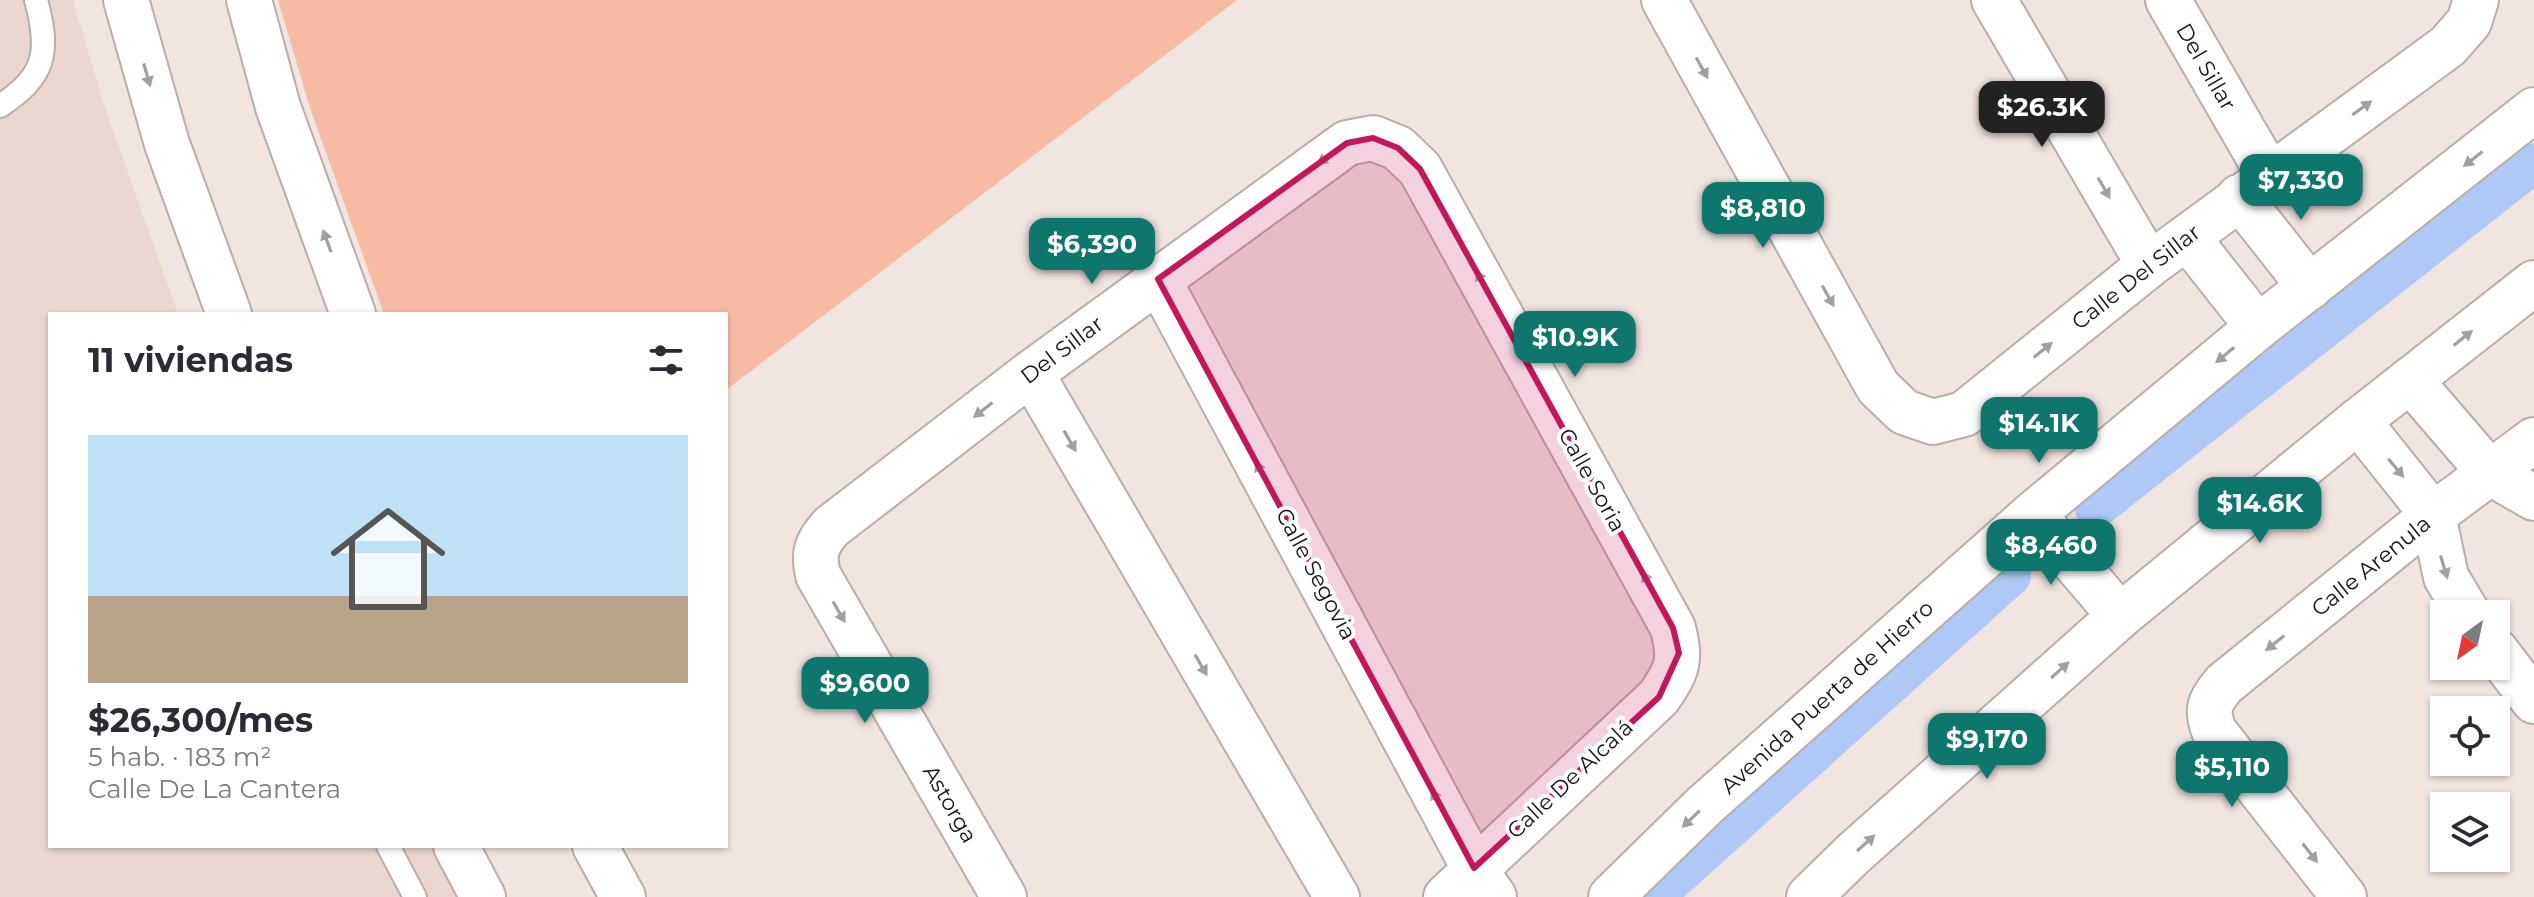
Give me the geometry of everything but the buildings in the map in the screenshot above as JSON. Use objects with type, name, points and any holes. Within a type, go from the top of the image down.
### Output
[{"type":"street","points":[[126,0],[167,144],[228,312]]},
{"type":"street","points":[[249,0],[278,107],[352,312]]},
{"type":"street","name":"Calle Del Sillar","points":[[1664,0],[1878,387],[1904,412],[1933,422],[1964,414],[2149,265],[2448,46],[2469,22],[2476,0]]},
{"type":"street","points":[[1994,0],[2149,265]]},
{"type":"street","name":"Del Sillar","points":[[2168,0],[2254,186],[2310,287]]},
{"type":"street","name":"Avenida Puerta de Hierro","points":[[1611,897],[1704,806],[2033,514],[2258,327],[2534,110]]},
{"type":"street","name":"Del Sillar","points":[[819,541],[831,527],[1031,373],[1347,143],[1373,138],[1398,148]]},
{"type":"street","name":"Calle Soria","points":[[1398,148],[1420,169],[1673,628],[1679,653]]},
{"type":"street","points":[[2187,237],[2258,327]]},
{"type":"street","name":"Calle Segovia","points":[[1158,279],[1471,887]]},
{"type":"street","points":[[1809,897],[1853,854],[2120,616],[2358,421],[2534,283]]},
{"type":"street","points":[[1031,373],[1337,897]]},
{"type":"street","points":[[2410,380],[2489,472],[2534,498]]},
{"type":"street","points":[[2358,421],[2433,515],[2446,577],[2460,600]]},
{"type":"street","name":"Calle Arenula","points":[[2344,897],[2214,731],[2208,714],[2212,698],[2224,684],[2433,515],[2534,440]]},
{"type":"street","points":[[2033,514],[2120,616]]},
{"type":"street","name":"Astorga","points":[[819,541],[813,556],[818,575],[1004,897]]},
{"type":"street","name":"Calle De Alcalá","points":[[1471,887],[1659,697],[1673,676],[1679,653]]},
{"type":"street","points":[[2510,669],[2534,701]]},
{"type":"street","points":[[457,848],[483,897]]},
{"type":"street","points":[[596,848],[623,897]]},
{"type":"lane","points":[[0,106],[19,94],[36,73],[43,53],[44,30],[36,0]]},
{"type":"lane","points":[[389,848],[415,897]]},
{"type":"highlighted area","points":[[1373,138],[1398,148],[1420,169],[1673,628],[1679,653],[1659,697],[1474,868],[1158,279],[1347,143]]},
{"type":"shaded area","points":[[0,0],[73,0],[103,102],[177,312],[48,312],[48,848],[435,848],[462,897],[0,897]]},
{"type":"shaded area","points":[[278,0],[1237,0],[728,388],[728,312],[383,312],[310,108]]},
{"type":"waterway","points":[[2095,509],[2534,163]]},
{"type":"waterway","points":[[1654,897],[2011,576]]}]
